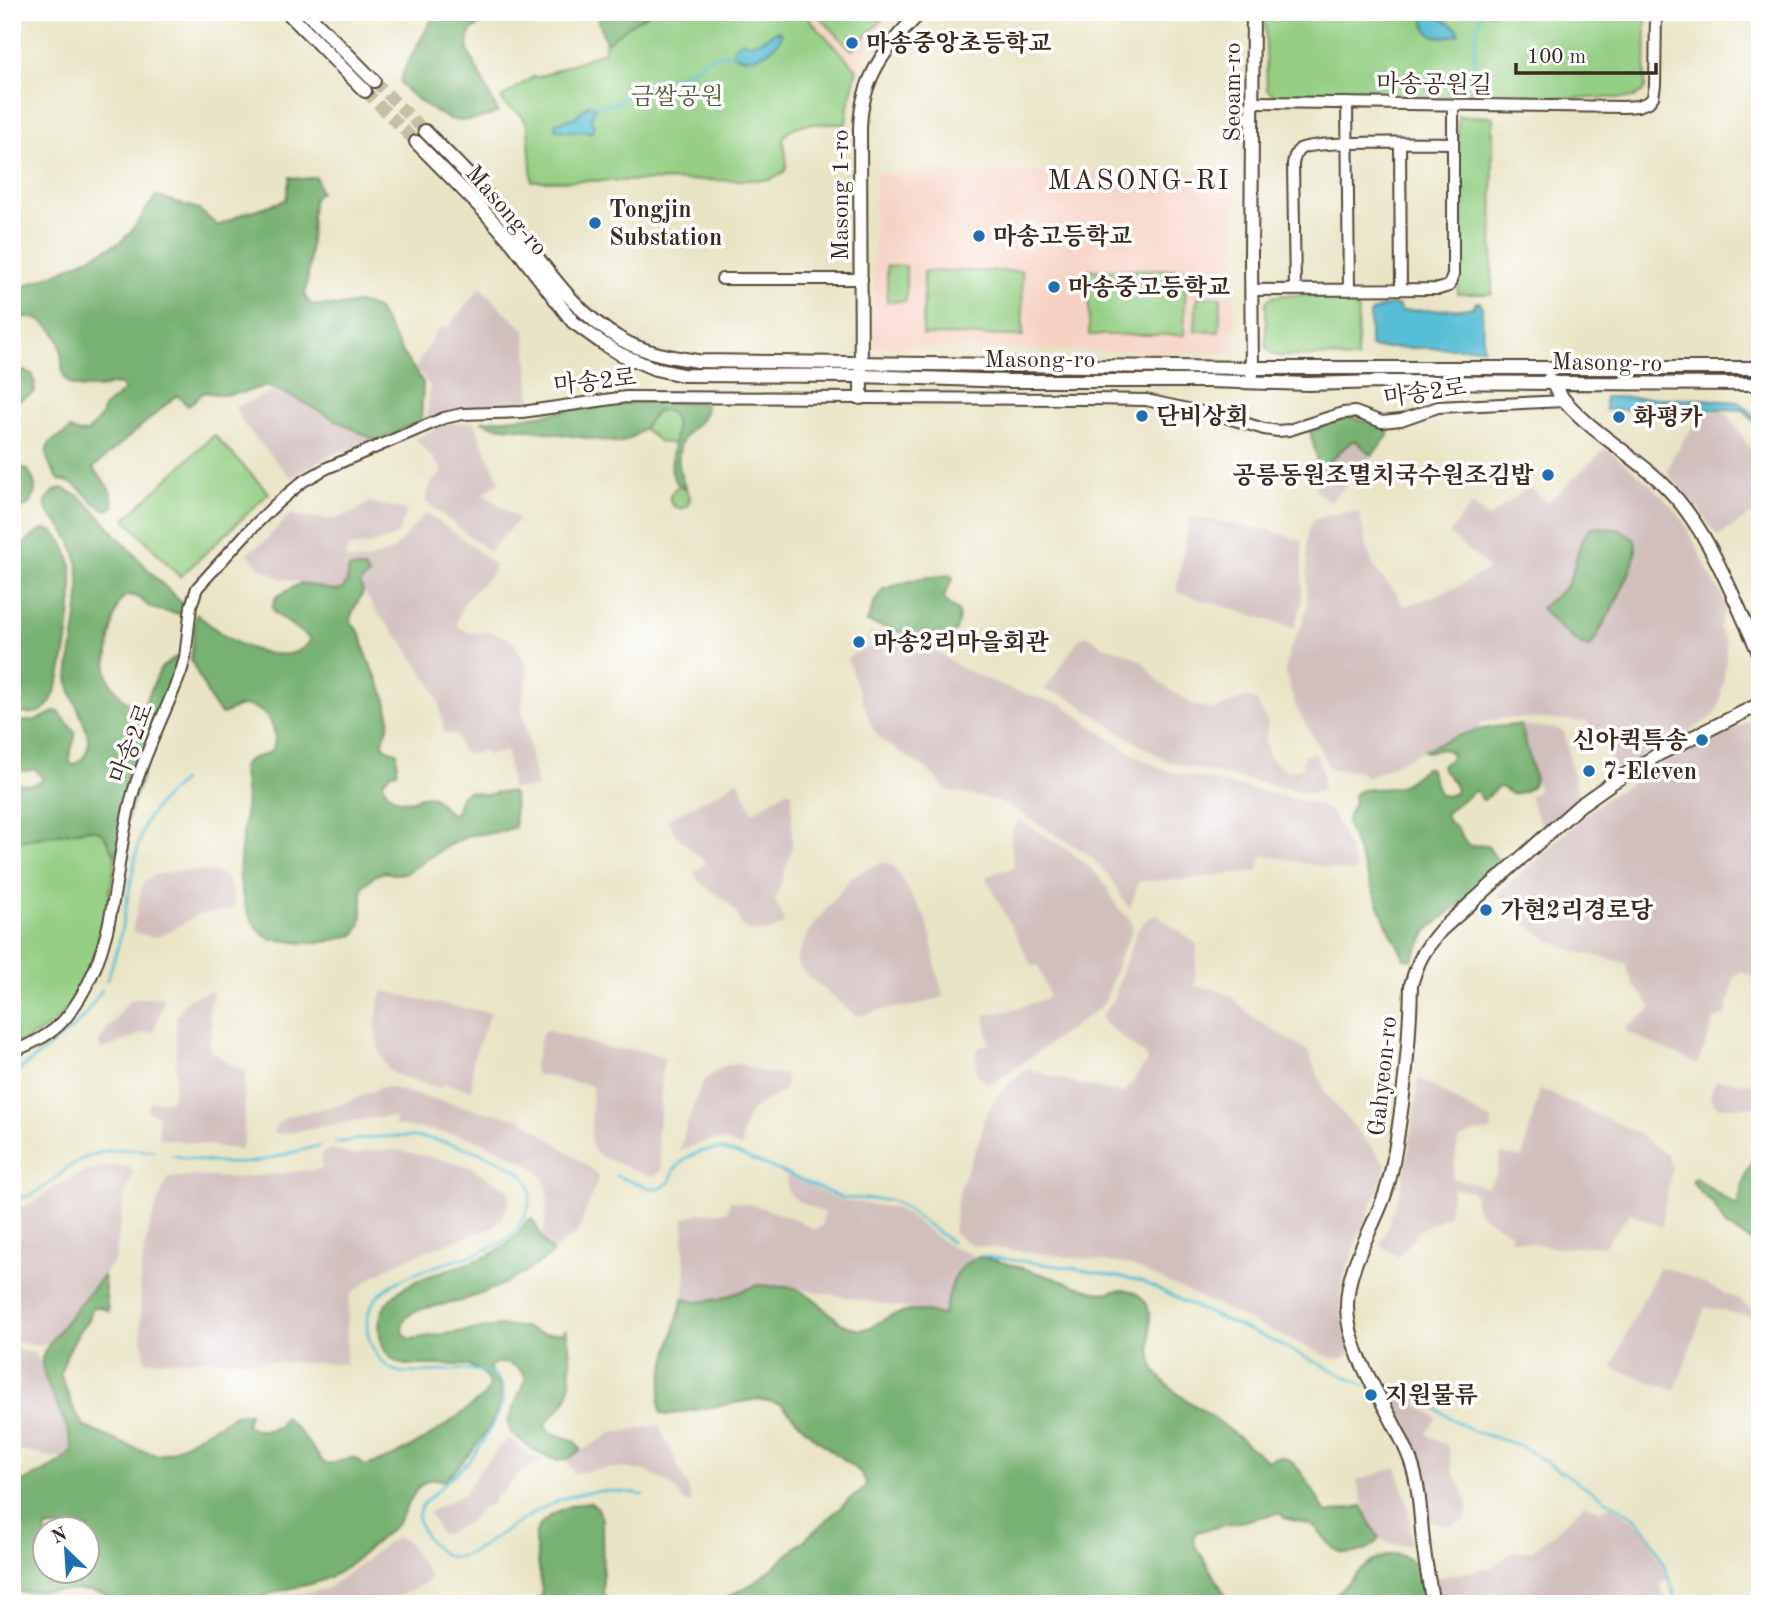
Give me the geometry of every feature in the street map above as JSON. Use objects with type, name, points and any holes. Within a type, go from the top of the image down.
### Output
[{"type":"street","points":[[287,12],[365,92]]},
{"type":"street","points":[[306,12],[374,80]]},
{"type":"street","name":"Masong 1-ro","points":[[861,398],[860,122],[863,99],[881,58],[921,12]]},
{"type":"street","name":"Seoam-ro","points":[[1252,12],[1252,383]]},
{"type":"street","name":"마송공원길","points":[[1253,102],[1624,107],[1644,105],[1653,97],[1655,85],[1656,12]]},
{"type":"street","points":[[1347,103],[1349,290]]},
{"type":"street","points":[[1252,290],[1439,289],[1449,286],[1452,281],[1454,105]]},
{"type":"street","name":"Masong-ro","points":[[425,131],[497,206],[556,282],[587,315],[622,340],[658,354],[698,362],[1010,381],[1760,384]]},
{"type":"street","name":"Masong-ro","points":[[416,142],[512,243],[573,322],[620,354],[654,369],[683,375],[862,370],[1760,368]]},
{"type":"street","points":[[1401,143],[1401,289]]},
{"type":"street","points":[[1295,289],[1293,164],[1300,149],[1310,145],[1453,144]]},
{"type":"street","points":[[722,279],[862,279]]},
{"type":"street","points":[[1542,369],[1564,401],[1663,484],[1693,520],[1707,543],[1760,655]]},
{"type":"street","name":"마송2로","points":[[12,1052],[60,1025],[92,979],[104,947],[133,794],[181,672],[191,606],[198,588],[244,536],[302,482],[364,451],[444,418],[463,414],[522,412],[626,397],[1146,400],[1278,431],[1343,413],[1355,412],[1382,422],[1401,420],[1438,407],[1564,401]]},
{"type":"street","points":[[1743,711],[1760,691]]},
{"type":"street","name":"Gahyeon-ro","points":[[1433,1604],[1413,1465],[1402,1437],[1355,1345],[1347,1304],[1354,1267],[1386,1192],[1392,1168],[1404,1100],[1411,985],[1416,968],[1425,949],[1441,930],[1579,806],[1659,754],[1760,704]]},
{"type":"street","points":[[1743,711],[1760,712]]},
{"type":"shaded area","name":"마송중앙초등학교","points":[[802,12],[899,12],[881,30],[857,69]]},
{"type":"shaded area","name":"마송중고등학교","points":[[1236,172],[1235,353],[873,347],[875,173]]},
{"type":"shaded area","points":[[481,287],[525,329],[530,404],[453,411],[427,418],[430,386],[416,367],[438,329],[448,327]]},
{"type":"shaded area","points":[[273,392],[283,392],[376,441],[333,454],[291,478],[244,425],[235,407]]},
{"type":"shaded area","points":[[1722,411],[1729,416],[1760,464],[1760,509],[1717,536],[1698,508],[1667,473],[1673,456],[1698,419],[1704,414]]},
{"type":"shaded area","points":[[475,421],[499,480],[499,483],[483,494],[518,520],[490,551],[425,501],[431,483],[441,474],[442,469],[415,439],[443,425]]},
{"type":"shaded area","points":[[1352,441],[1356,441],[1372,455],[1330,502],[1315,490],[1317,472]]},
{"type":"shaded area","points":[[1606,448],[1652,486],[1677,512],[1726,603],[1719,628],[1726,642],[1726,661],[1720,703],[1715,715],[1618,770],[1588,722],[1501,718],[1479,723],[1480,729],[1453,737],[1366,778],[1361,771],[1330,770],[1296,707],[1285,672],[1290,649],[1307,607],[1307,541],[1313,520],[1343,512],[1360,513],[1373,565],[1397,593],[1403,606],[1457,587],[1489,568],[1449,534],[1473,505],[1488,518],[1529,487],[1546,502]],"holes":[[[1611,528],[1634,539],[1636,550],[1633,566],[1585,648],[1554,621],[1543,605],[1567,584],[1589,529]]]},
{"type":"shaded area","points":[[369,502],[405,510],[406,514],[394,537],[369,545],[349,547],[345,557],[348,560],[365,561],[392,551],[425,514],[428,514],[494,565],[494,571],[467,599],[457,622],[459,627],[470,633],[491,632],[508,638],[526,664],[528,672],[522,710],[536,788],[511,789],[507,751],[487,755],[485,751],[471,754],[462,752],[456,735],[444,733],[439,702],[430,683],[401,640],[377,613],[360,585],[369,575],[350,568],[346,586],[336,591],[281,578],[261,568],[247,553],[265,541],[290,515],[336,519],[355,512]]},
{"type":"shaded area","points":[[1190,517],[1269,530],[1302,541],[1302,603],[1294,628],[1176,592]]},
{"type":"shaded area","points":[[871,632],[936,651],[961,668],[1015,691],[1064,705],[1138,757],[1164,770],[1312,803],[1327,809],[1341,830],[1357,870],[1351,872],[1263,855],[1258,871],[1180,880],[1139,881],[1130,908],[1110,877],[1089,855],[1005,804],[947,790],[927,769],[878,736],[873,730],[847,659],[854,653],[872,647],[868,636]]},
{"type":"shaded area","points":[[1087,635],[1103,646],[1124,652],[1143,662],[1160,683],[1192,704],[1213,710],[1247,697],[1257,701],[1268,724],[1265,742],[1270,758],[1291,771],[1303,766],[1305,755],[1314,753],[1322,770],[1323,789],[1307,793],[1171,763],[1128,738],[1073,700],[1044,691],[1078,640]]},
{"type":"shaded area","points":[[1760,717],[1760,983],[1750,975],[1741,972],[1737,974],[1726,1015],[1714,1019],[1697,1064],[1627,1032],[1626,1029],[1650,1010],[1651,1006],[1635,987],[1626,963],[1574,951],[1551,941],[1515,916],[1497,895],[1604,800],[1668,761]]},
{"type":"shaded area","points":[[1521,725],[1564,732],[1580,798],[1547,827],[1539,821],[1529,797],[1537,792],[1538,787]]},
{"type":"shaded area","points":[[738,779],[753,812],[786,791],[792,791],[792,848],[775,900],[784,925],[766,932],[749,931],[741,926],[738,915],[730,905],[700,883],[694,873],[706,863],[677,836],[667,819],[720,792]]},
{"type":"shaded area","points":[[1019,820],[1070,851],[1097,874],[1117,907],[1132,921],[1132,931],[1100,1008],[999,1079],[988,1083],[976,1072],[976,1051],[989,1044],[985,1015],[1012,1010],[1049,996],[1038,965],[1032,966],[987,880],[987,876],[1014,868],[1011,839],[1012,831]]},
{"type":"shaded area","points":[[880,863],[893,866],[925,917],[944,997],[918,1005],[859,1016],[808,977],[798,965],[797,958],[808,932],[850,879]]},
{"type":"shaded area","points":[[177,871],[202,871],[226,877],[235,904],[233,908],[198,915],[161,936],[152,937],[132,932],[143,883],[155,875]]},
{"type":"shaded area","points":[[1157,915],[1197,944],[1195,986],[1218,990],[1233,998],[1255,1019],[1308,1051],[1326,1094],[1386,1164],[1384,1176],[1342,1283],[1341,1313],[1350,1350],[1346,1357],[1331,1358],[1125,1264],[979,1246],[953,1233],[961,1185],[981,1135],[984,1119],[992,1103],[1012,1080],[1029,1068],[1083,1085],[1124,1093],[1147,1062],[1145,1055],[1106,1025],[1102,1016],[1114,998],[1138,929],[1147,919]]},
{"type":"shaded area","points":[[386,991],[493,1013],[489,1016],[473,1060],[472,1090],[444,1084],[442,1088],[427,1085],[399,1076],[388,1069],[379,1052],[375,1030],[379,1002]]},
{"type":"shaded area","points":[[213,992],[209,1013],[212,1028],[211,1050],[226,1062],[245,1071],[244,1137],[241,1150],[159,1138],[158,1116],[147,1109],[153,1101],[172,1099],[176,1072],[176,1016],[188,999]]},
{"type":"shaded area","points":[[162,997],[164,1001],[153,1033],[145,1032],[100,1049],[102,1037],[128,1002],[132,999]]},
{"type":"shaded area","points":[[546,1030],[607,1048],[642,1051],[665,1058],[657,1133],[661,1172],[654,1176],[646,1175],[595,1152],[591,1142],[592,1087],[535,1074],[534,1066],[542,1034]]},
{"type":"shaded area","points":[[733,1064],[784,1075],[784,1091],[750,1112],[742,1133],[742,1148],[712,1140],[680,1150],[703,1081],[724,1066]]},
{"type":"shaded area","points":[[1421,1079],[1492,1121],[1491,1131],[1474,1133],[1458,1142],[1452,1178],[1487,1187],[1496,1175],[1501,1154],[1522,1158],[1540,1089],[1636,1132],[1668,1156],[1672,1169],[1662,1227],[1630,1213],[1605,1245],[1559,1248],[1510,1239],[1511,1233],[1478,1211],[1475,1196],[1471,1191],[1453,1188],[1449,1215],[1420,1230],[1398,1257],[1380,1244],[1401,1188],[1418,1081]]},
{"type":"shaded area","points":[[1716,1080],[1760,1084],[1760,1107],[1718,1107],[1710,1097]]},
{"type":"shaded area","points":[[382,1087],[522,1119],[593,1170],[598,1179],[578,1232],[552,1251],[547,1248],[541,1238],[548,1198],[542,1177],[526,1162],[476,1139],[394,1125],[395,1118],[388,1117],[282,1134],[274,1131],[275,1126],[287,1116],[340,1105]]},
{"type":"shaded area","points":[[333,1149],[353,1155],[368,1151],[398,1150],[472,1167],[506,1188],[509,1192],[509,1203],[503,1217],[490,1229],[399,1262],[350,1295],[346,1364],[145,1361],[141,1331],[142,1262],[149,1228],[168,1178],[235,1178],[322,1169],[321,1153]]},
{"type":"shaded area","points":[[115,1166],[131,1168],[133,1172],[123,1202],[114,1262],[50,1344],[34,1345],[12,1341],[12,1208],[34,1202],[79,1174]]},
{"type":"shaded area","points":[[787,1176],[840,1200],[895,1208],[951,1247],[979,1257],[962,1265],[957,1272],[943,1315],[766,1285],[709,1301],[683,1299],[686,1275],[684,1218],[700,1213],[727,1212],[730,1201],[754,1205],[798,1220],[813,1229],[822,1226],[824,1213],[793,1197],[788,1191]]},
{"type":"shaded area","points":[[1662,1267],[1679,1272],[1739,1300],[1756,1311],[1755,1318],[1705,1307],[1675,1391],[1612,1368],[1633,1319]]},
{"type":"shaded area","points":[[12,1349],[34,1353],[38,1358],[73,1448],[72,1453],[63,1459],[14,1450],[12,1454]]},
{"type":"shaded area","points":[[1390,1397],[1416,1404],[1437,1418],[1427,1432],[1448,1446],[1453,1474],[1461,1484],[1468,1507],[1465,1520],[1451,1526],[1426,1520],[1418,1465],[1407,1436],[1388,1400]]},
{"type":"shaded area","points":[[659,1425],[687,1485],[692,1503],[685,1502],[671,1485],[645,1471],[621,1468],[574,1473],[565,1460],[613,1433]]},
{"type":"shaded area","points":[[507,1438],[543,1461],[520,1473],[493,1499],[494,1503],[480,1510],[468,1522],[446,1534],[440,1533],[429,1512],[465,1493],[476,1475]]},
{"type":"shaded area","points":[[1397,1467],[1409,1510],[1411,1544],[1387,1543],[1379,1539],[1356,1481]]},
{"type":"shaded area","points":[[1584,1504],[1602,1511],[1610,1504],[1647,1533],[1667,1579],[1660,1583],[1666,1604],[1440,1604],[1435,1578],[1492,1567],[1511,1553],[1533,1550]]},
{"type":"shaded area","points":[[398,1537],[407,1541],[431,1578],[394,1598],[393,1604],[264,1604],[277,1598],[326,1589]]},
{"type":"shaded area","points":[[85,1599],[105,1604],[12,1604],[12,1601]]},
{"type":"green space","points":[[436,12],[507,12],[480,24],[471,31],[468,40],[468,51],[498,112],[471,120],[454,120],[417,99],[400,82]]},
{"type":"green space","name":"금쌀공원","points":[[593,12],[802,12],[857,69],[846,124],[803,125],[788,132],[783,138],[786,169],[777,177],[768,180],[532,181],[528,127],[522,116],[501,98],[533,77],[603,52],[606,42],[604,31]]},
{"type":"green space","points":[[593,12],[651,12],[606,43],[597,16]]},
{"type":"green space","points":[[815,12],[890,12],[852,50]]},
{"type":"green space","points":[[1265,12],[1646,12],[1645,89],[1634,98],[1277,97],[1267,90]]},
{"type":"green space","points":[[1458,116],[1493,117],[1492,294],[1458,294]]},
{"type":"green space","points":[[290,177],[316,177],[320,192],[313,200],[305,295],[307,300],[313,305],[340,306],[357,303],[378,310],[423,383],[421,420],[376,441],[283,392],[264,386],[223,395],[204,392],[188,406],[177,395],[93,468],[112,495],[113,507],[109,510],[96,504],[75,485],[59,480],[48,459],[47,448],[50,443],[70,429],[79,433],[88,432],[100,418],[105,406],[124,391],[118,384],[84,388],[72,385],[66,380],[61,348],[53,331],[32,318],[12,320],[12,291],[62,271],[119,243],[131,232],[156,196],[198,209],[218,226],[242,214],[286,200]]},
{"type":"green space","points":[[887,266],[906,266],[906,301],[887,302]]},
{"type":"green space","points":[[1186,269],[1184,335],[1089,335],[1089,270]]},
{"type":"green space","points":[[924,271],[1022,271],[1023,336],[923,335]]},
{"type":"green space","points":[[1197,296],[1221,297],[1219,332],[1195,331]]},
{"type":"green space","points":[[1358,296],[1357,359],[1273,355],[1266,343],[1266,302],[1271,297]]},
{"type":"green space","points":[[12,367],[32,374],[35,392],[12,404]]},
{"type":"green space","points":[[619,403],[700,403],[706,407],[701,420],[685,436],[679,451],[679,467],[686,489],[676,483],[672,473],[676,425],[674,416],[667,411],[656,413],[640,431],[619,443],[494,426],[481,421]]},
{"type":"green space","points":[[664,410],[671,413],[676,424],[673,444],[660,442],[643,428],[656,412]]},
{"type":"green space","points":[[1351,417],[1381,425],[1388,431],[1388,436],[1372,455],[1356,441],[1352,441],[1317,472],[1310,431],[1329,421]]},
{"type":"green space","points":[[214,435],[269,493],[180,577],[125,519]]},
{"type":"green space","points":[[12,463],[28,470],[35,486],[31,501],[21,508],[12,503]]},
{"type":"green space","points":[[679,486],[686,489],[690,497],[688,506],[681,509],[673,505],[670,499],[672,492]]},
{"type":"green space","points":[[61,488],[79,496],[91,507],[186,607],[186,611],[181,614],[161,611],[130,595],[122,599],[117,609],[112,627],[107,672],[114,688],[128,702],[137,709],[143,707],[161,668],[176,657],[180,659],[116,855],[104,835],[89,829],[12,842],[12,782],[28,784],[43,780],[35,769],[12,770],[12,720],[29,721],[59,712],[75,732],[70,763],[73,765],[83,758],[88,749],[86,728],[68,680],[78,604],[78,568],[70,542],[46,506],[49,495]]},
{"type":"green space","points":[[1592,527],[1625,532],[1634,539],[1636,547],[1634,560],[1621,592],[1589,648],[1563,631],[1541,608],[1567,584],[1582,540]]},
{"type":"green space","points":[[43,529],[55,534],[70,561],[72,587],[69,623],[63,663],[53,696],[43,709],[26,714],[12,712],[12,558],[28,540]]},
{"type":"green space","points":[[349,568],[364,568],[369,575],[360,583],[363,592],[353,610],[351,620],[361,635],[366,654],[385,697],[389,724],[383,745],[397,752],[397,772],[391,773],[383,781],[387,791],[403,800],[433,797],[452,814],[456,812],[461,796],[468,791],[486,795],[510,792],[514,795],[515,827],[462,839],[406,873],[384,872],[374,876],[363,886],[362,918],[354,935],[312,943],[274,940],[261,932],[249,914],[242,892],[240,860],[246,804],[242,768],[250,759],[271,750],[274,745],[274,731],[268,718],[254,707],[242,706],[221,714],[213,705],[191,660],[196,614],[228,638],[248,647],[270,654],[293,653],[310,641],[275,613],[272,607],[276,597],[301,583],[336,591],[343,589]]},
{"type":"green space","points":[[951,575],[953,579],[944,598],[958,611],[958,626],[944,645],[867,622],[883,589],[921,578]]},
{"type":"green space","points":[[1521,725],[1535,779],[1532,786],[1511,794],[1499,787],[1484,800],[1474,791],[1445,815],[1466,843],[1471,846],[1487,845],[1502,867],[1427,931],[1412,960],[1405,959],[1386,923],[1347,825],[1355,794],[1363,790],[1398,787],[1429,768],[1439,794],[1453,794],[1455,785],[1441,766],[1451,759],[1452,753],[1444,749],[1424,750],[1471,732]]},
{"type":"green space","points":[[89,829],[98,830],[105,836],[115,858],[106,916],[98,946],[87,975],[67,1009],[48,1027],[17,1044],[12,1020],[12,842]]},
{"type":"green space","points":[[1760,1150],[1760,1246],[1726,1226],[1713,1204],[1697,1189],[1692,1180],[1695,1178],[1737,1206],[1746,1173]]},
{"type":"green space","points":[[532,1219],[552,1254],[488,1291],[412,1313],[403,1323],[402,1329],[410,1339],[499,1326],[523,1327],[543,1334],[566,1330],[570,1385],[566,1400],[546,1426],[549,1432],[575,1441],[581,1450],[574,1455],[567,1459],[552,1459],[537,1452],[511,1433],[508,1421],[526,1378],[515,1366],[494,1364],[489,1367],[501,1390],[500,1401],[496,1414],[471,1452],[444,1481],[434,1479],[420,1486],[395,1526],[347,1566],[326,1579],[272,1593],[252,1604],[123,1604],[101,1593],[81,1590],[12,1592],[12,1487],[53,1467],[73,1451],[65,1424],[46,1380],[42,1359],[59,1330],[103,1276],[108,1311],[100,1307],[92,1309],[67,1354],[60,1374],[75,1412],[85,1427],[158,1455],[172,1451],[238,1413],[249,1413],[246,1425],[261,1430],[278,1427],[284,1417],[324,1463],[355,1458],[365,1466],[382,1461],[427,1438],[483,1397],[489,1384],[481,1372],[466,1365],[406,1365],[393,1359],[381,1340],[380,1319],[387,1303],[400,1290],[438,1273],[478,1260],[500,1250],[528,1220]]},
{"type":"green space","points":[[979,1257],[1018,1266],[1096,1292],[1130,1290],[1136,1293],[1147,1304],[1152,1361],[1161,1378],[1183,1398],[1217,1420],[1267,1461],[1281,1457],[1289,1460],[1301,1472],[1328,1513],[1362,1506],[1379,1539],[1363,1551],[1342,1552],[1330,1545],[1316,1528],[1284,1518],[1278,1513],[1196,1532],[1193,1539],[1195,1545],[1231,1604],[719,1604],[773,1568],[862,1491],[866,1482],[860,1472],[812,1436],[781,1404],[758,1399],[666,1415],[661,1413],[663,1375],[683,1299],[697,1302],[720,1299],[758,1285],[795,1288],[813,1298],[842,1324],[860,1330],[890,1316],[914,1310],[943,1315],[957,1273],[969,1261]]},
{"type":"green space","points":[[589,1502],[598,1508],[602,1520],[603,1591],[610,1604],[534,1604],[541,1596],[542,1590],[536,1532],[554,1513]]},
{"type":"green space","points":[[1394,1554],[1411,1560],[1416,1565],[1425,1604],[1326,1604],[1373,1561]]},
{"type":"water","points":[[1422,12],[1433,12],[1456,28],[1459,34],[1446,37],[1433,35],[1426,27]]},
{"type":"water","points":[[779,31],[782,34],[779,41],[761,55],[746,58],[732,53],[740,42],[757,42]]},
{"type":"water","points":[[589,104],[595,108],[591,118],[594,128],[592,132],[563,131],[555,128],[555,123],[574,118]]},
{"type":"water","points":[[1476,302],[1480,302],[1482,308],[1483,348],[1373,348],[1370,345],[1370,314],[1380,308],[1398,305],[1401,311],[1461,309],[1474,307]]},
{"type":"water","points":[[1605,397],[1738,402],[1749,410],[1760,429],[1744,410],[1605,410]]},
{"type":"waterway","points":[[1474,67],[1481,12]]},
{"type":"waterway","points":[[592,107],[618,103],[636,88],[669,79],[697,67],[710,57],[736,53]]},
{"type":"waterway","points":[[107,980],[118,947],[145,822],[159,803],[182,781]]},
{"type":"waterway","points":[[12,1076],[74,1027],[102,990]]},
{"type":"waterway","points":[[335,1143],[394,1136],[440,1141],[495,1158],[518,1171],[530,1186],[528,1209],[519,1226],[507,1239],[491,1248],[401,1280],[383,1292],[371,1307],[367,1327],[370,1341],[376,1354],[392,1369],[411,1373],[481,1371],[495,1376],[502,1386],[503,1402],[493,1425],[475,1453],[420,1509],[419,1522],[431,1543],[443,1554],[455,1557],[465,1555],[564,1498],[599,1491],[643,1495]]},
{"type":"waterway","points":[[172,1155],[213,1162],[245,1163],[319,1146]]},
{"type":"waterway","points":[[616,1176],[650,1188],[661,1188],[670,1182],[674,1170],[686,1158],[702,1151],[719,1149],[735,1153],[842,1198],[890,1200],[904,1207],[951,1242]]},
{"type":"waterway","points":[[12,1198],[21,1198],[39,1191],[78,1161],[106,1151],[154,1151]]},
{"type":"waterway","points":[[981,1256],[1073,1268],[1141,1281],[1367,1387]]},
{"type":"waterway","points":[[1383,1392],[1426,1402],[1473,1431],[1519,1445],[1634,1517],[1655,1545],[1677,1604]]},
{"type":"tunnel","points":[[374,81],[425,131]]},
{"type":"tunnel","points":[[365,91],[416,142]]},
{"type":"place","name":"마송중앙초등학교","points":[[852,43]]},
{"type":"place","name":"Tongjin Substation","points":[[595,223]]},
{"type":"place","name":"마송고등학교","points":[[979,236]]},
{"type":"place","name":"마송중고등학교","points":[[1054,287]]},
{"type":"place","name":"단비상회","points":[[1142,416]]},
{"type":"place","name":"화평카","points":[[1619,417]]},
{"type":"place","name":"공릉동원조멸치국수원조김밥","points":[[1548,475]]},
{"type":"place","name":"마송2리마을회관","points":[[859,642]]},
{"type":"place","name":"신아퀵특송","points":[[1702,740]]},
{"type":"place","name":"7-Eleven","points":[[1589,771]]},
{"type":"place","name":"가현2리경로당","points":[[1486,910]]},
{"type":"place","name":"지원물류","points":[[1371,1395]]},
{"type":"district","name":"MASONG-RI","points":[[1139,179]]}]
